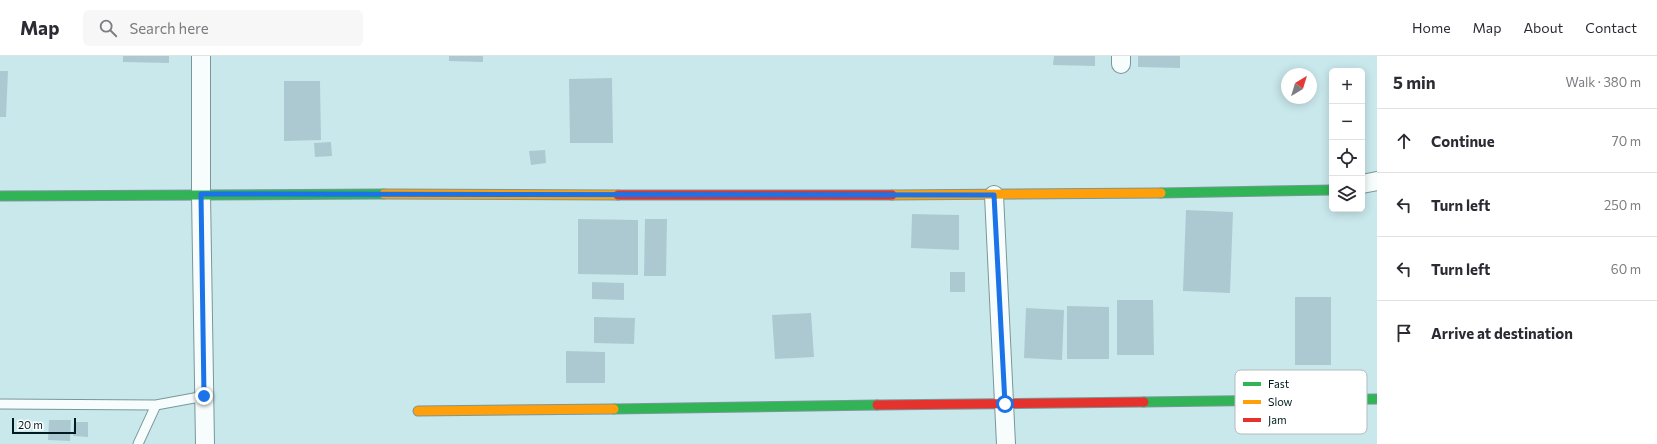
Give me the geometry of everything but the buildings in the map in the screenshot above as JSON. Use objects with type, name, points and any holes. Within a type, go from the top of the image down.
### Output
[{"type":"street","points":[[201,56],[201,194],[205,444]]},
{"type":"street","points":[[1365,183],[1377,181]]},
{"type":"street","points":[[0,196],[201,194],[994,195],[1329,190]]},
{"type":"street","points":[[994,195],[1006,444]]},
{"type":"street","points":[[1367,398],[1377,399]]},
{"type":"street","points":[[418,411],[1235,400]]},
{"type":"lane","points":[[0,404],[156,405],[204,396]]},
{"type":"lane","points":[[138,444],[156,405]]},
{"type":"traffic: fast","points":[[1161,193],[1329,190]]},
{"type":"traffic: fast","points":[[0,196],[384,194]]},
{"type":"traffic: fast","points":[[1367,399],[1377,399]]},
{"type":"traffic: fast","points":[[1144,402],[1235,401]]},
{"type":"traffic: fast","points":[[614,409],[877,405]]},
{"type":"traffic: slow","points":[[892,195],[1161,193]]},
{"type":"traffic: slow","points":[[384,194],[618,195]]},
{"type":"traffic: slow","points":[[418,411],[614,409]]},
{"type":"traffic: jam","points":[[618,195],[892,195]]},
{"type":"traffic: jam","points":[[877,405],[1144,402]]},
{"type":"route","points":[[204,396],[201,194],[994,195],[1005,404]]}]
